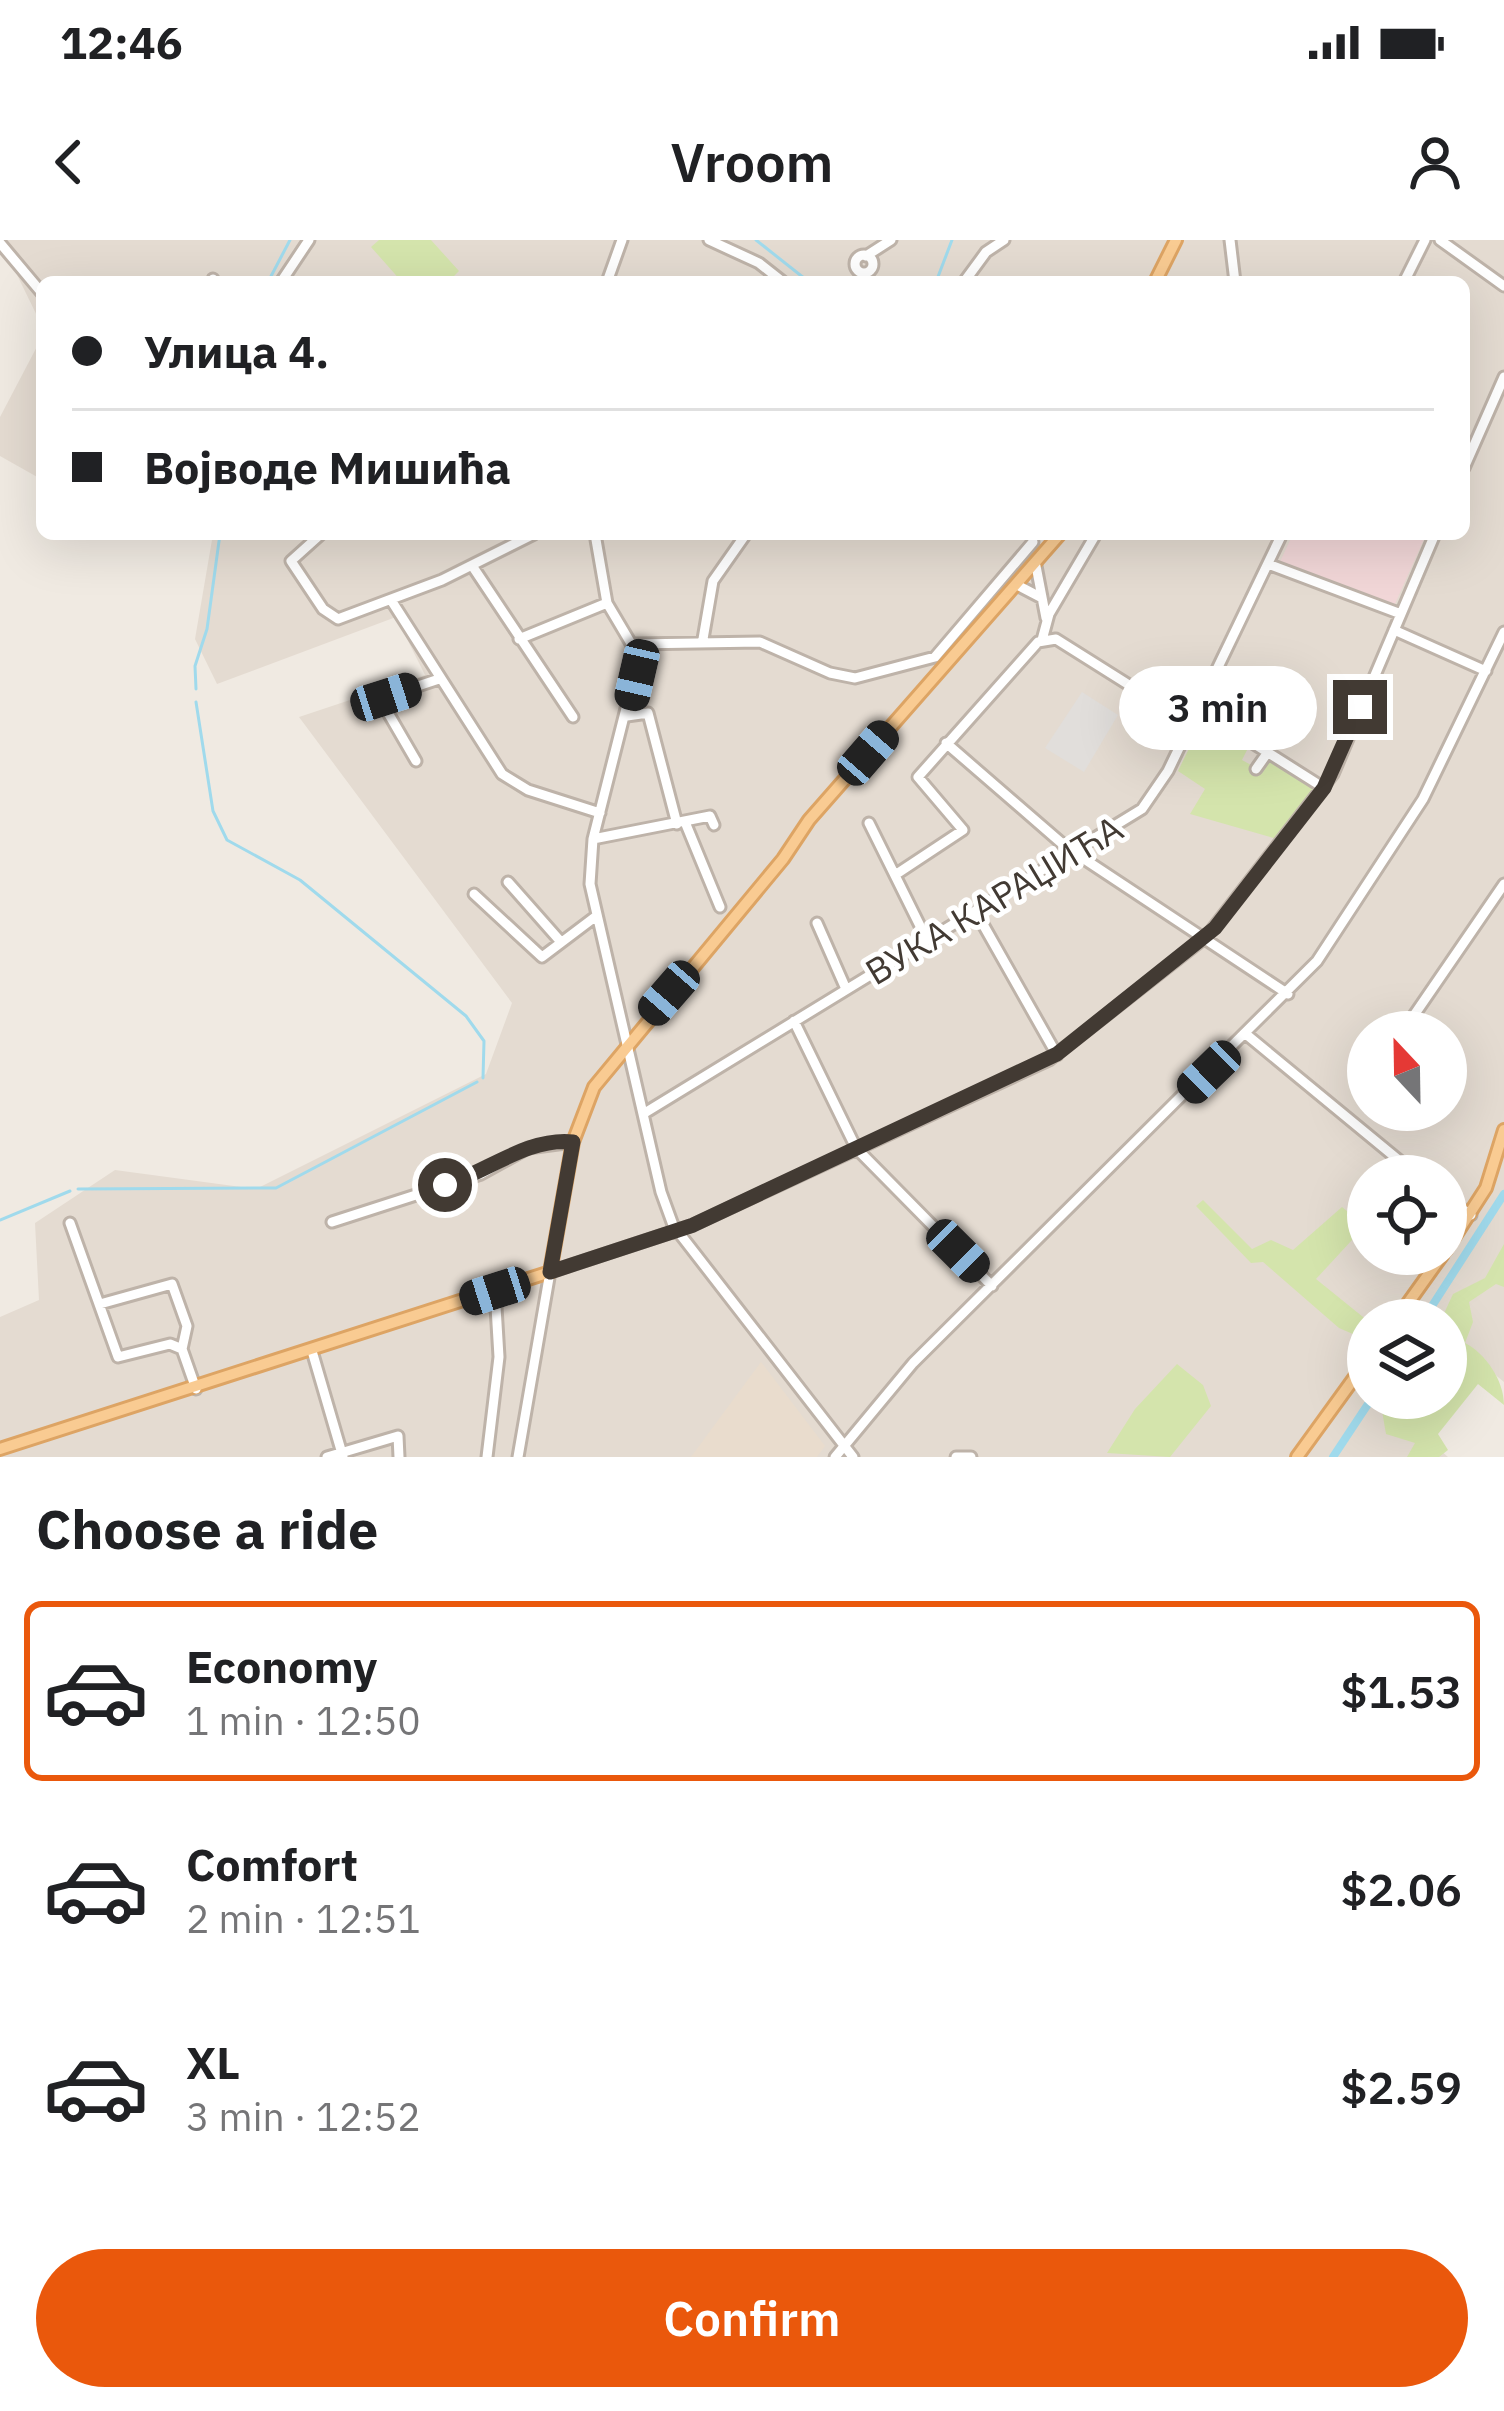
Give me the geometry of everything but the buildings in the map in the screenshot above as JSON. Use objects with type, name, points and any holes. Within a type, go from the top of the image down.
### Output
[{"type":"main road","points":[[1157,276],[1177,240]]},
{"type":"main road","points":[[0,1448],[196,1390],[550,1272],[573,1142],[594,1087],[817,811],[1056,540]]},
{"type":"main road","points":[[1467,1220],[1490,1180],[1504,1130]]},
{"type":"main road","points":[[1297,1457],[1347,1388]]},
{"type":"street","points":[[284,276],[309,240]]},
{"type":"street","points":[[609,276],[622,240]]},
{"type":"street","points":[[709,240],[759,263],[775,276]]},
{"type":"street","points":[[866,256],[891,240]]},
{"type":"street","points":[[978,240],[986,252]]},
{"type":"street","points":[[968,276],[986,252],[1004,240]]},
{"type":"street","points":[[1230,240],[1234,276]]},
{"type":"street","points":[[1407,276],[1425,240]]},
{"type":"street","points":[[1440,240],[1504,286]]},
{"type":"street","points":[[0,243],[36,285]]},
{"type":"street","points":[[1470,454],[1504,377]]},
{"type":"street","points":[[314,540],[292,556],[291,563],[331,618],[473,567],[523,540]]},
{"type":"street","points":[[596,540],[608,603],[635,644],[639,664],[593,838],[590,876],[595,917],[661,1192],[677,1231],[853,1457]]},
{"type":"street","points":[[703,639],[713,580],[742,540]]},
{"type":"street","points":[[895,875],[963,830],[918,780],[1042,640],[1046,620],[1093,540]]},
{"type":"street","name":"ВУКА КАРАЏИЋА","points":[[643,1114],[1076,853],[1147,805],[1199,709],[1279,540]]},
{"type":"street","points":[[518,1457],[550,1272],[677,1231],[1057,1054],[1207,936],[1324,788],[1432,540]]},
{"type":"street","points":[[635,644],[703,639],[773,644],[842,677],[922,664],[935,657],[1033,542]]},
{"type":"street","points":[[1268,564],[1401,614]]},
{"type":"street","points":[[1036,566],[1046,620],[1056,639],[1191,724]]},
{"type":"street","points":[[473,567],[573,717]]},
{"type":"street","points":[[1019,586],[1041,594],[1063,591]]},
{"type":"street","points":[[391,600],[508,779],[600,813]]},
{"type":"street","points":[[519,639],[608,603]]},
{"type":"street","points":[[1394,630],[1486,670]]},
{"type":"street","points":[[836,1457],[914,1364],[1288,994],[1329,946],[1424,799],[1504,632]]},
{"type":"street","points":[[1042,640],[1056,639]]},
{"type":"street","points":[[416,761],[387,711],[386,697],[439,679]]},
{"type":"street","points":[[1199,709],[1324,788]]},
{"type":"street","points":[[627,716],[648,713],[681,823],[720,907]]},
{"type":"street","points":[[946,743],[1076,853],[1288,994]]},
{"type":"street","points":[[1256,769],[1268,752]]},
{"type":"street","points":[[593,838],[710,816],[714,826]]},
{"type":"street","points":[[869,823],[927,940]]},
{"type":"street","points":[[508,882],[561,942]]},
{"type":"street","points":[[1417,1011],[1504,884]]},
{"type":"street","points":[[474,894],[540,956],[595,917]]},
{"type":"street","points":[[976,913],[1057,1054]]},
{"type":"street","points":[[817,923],[846,989]]},
{"type":"street","points":[[794,1021],[856,1148],[992,1286]]},
{"type":"street","points":[[1247,1035],[1393,1155]]},
{"type":"street","points":[[332,1222],[481,1174],[528,1148],[573,1142]]},
{"type":"street","points":[[1467,1212],[1471,1215]]},
{"type":"street","points":[[70,1223],[118,1358],[170,1344],[182,1349]]},
{"type":"street","points":[[100,1304],[172,1284],[187,1326],[182,1349],[196,1390]]},
{"type":"street","points":[[487,1457],[500,1332],[495,1291]]},
{"type":"street","points":[[312,1351],[343,1455]]},
{"type":"street","points":[[327,1457],[398,1436],[399,1457]]},
{"type":"street","points":[[956,1457],[971,1457]]},
{"type":"shaded area","points":[[0,240],[1504,240],[1504,1382],[1487,1368],[1467,1392],[1467,1299],[1347,1299],[1347,1419],[1445,1419],[1428,1439],[1448,1457],[0,1457],[0,1317],[39,1300],[35,1223],[115,1170],[256,1189],[486,1074],[512,1003],[299,717],[425,675],[396,617],[217,684],[195,639],[212,540],[1470,540],[1470,276],[36,276],[36,314]]},
{"type":"shaded area","points":[[36,348],[36,476],[0,456],[0,417]]},
{"type":"shaded area","points":[[1290,540],[1424,540],[1394,606],[1279,564]]},
{"type":"shaded area","points":[[1082,692],[1118,715],[1084,772],[1045,748]]},
{"type":"shaded area","points":[[761,1362],[825,1446],[817,1457],[691,1457]]},
{"type":"green space","points":[[379,240],[431,240],[459,271],[454,276],[397,276],[371,247]]},
{"type":"green space","points":[[1203,720],[1248,748],[1242,760],[1262,771],[1268,760],[1316,790],[1277,839],[1190,814],[1205,789],[1178,771]]},
{"type":"green space","points":[[1203,1200],[1252,1249],[1271,1240],[1293,1250],[1342,1207],[1347,1211],[1347,1245],[1316,1279],[1347,1304],[1347,1331],[1263,1262],[1251,1263],[1196,1206]]},
{"type":"green space","points":[[1504,1244],[1504,1287],[1496,1284],[1469,1302],[1473,1322],[1467,1338],[1467,1299],[1451,1299],[1485,1278]]},
{"type":"green space","points":[[1467,1344],[1492,1368],[1504,1405],[1478,1384],[1467,1398]]},
{"type":"green space","points":[[1177,1364],[1203,1385],[1211,1406],[1170,1457],[1107,1453],[1135,1409]]},
{"type":"green space","points":[[1383,1419],[1450,1419],[1438,1434],[1448,1450],[1439,1457],[1407,1457],[1415,1443],[1386,1434]]},
{"type":"waterway","points":[[271,276],[290,240]]},
{"type":"waterway","points":[[756,240],[801,276]]},
{"type":"waterway","points":[[938,276],[952,240]]},
{"type":"waterway","points":[[196,689],[195,666],[207,629],[219,540]]},
{"type":"waterway","points":[[196,702],[213,811],[227,840],[300,880],[466,1016],[484,1041],[483,1078]]},
{"type":"waterway","points":[[78,1189],[276,1188],[477,1082]]},
{"type":"waterway","points":[[0,1220],[70,1191]]},
{"type":"waterway","points":[[1436,1299],[1504,1194]]},
{"type":"waterway","points":[[1333,1457],[1358,1419]]},
{"type":"route","points":[[445,1185],[490,1170],[528,1148],[573,1142],[550,1272],[693,1225],[1045,1062],[1215,928],[1324,788],[1360,707]]}]
